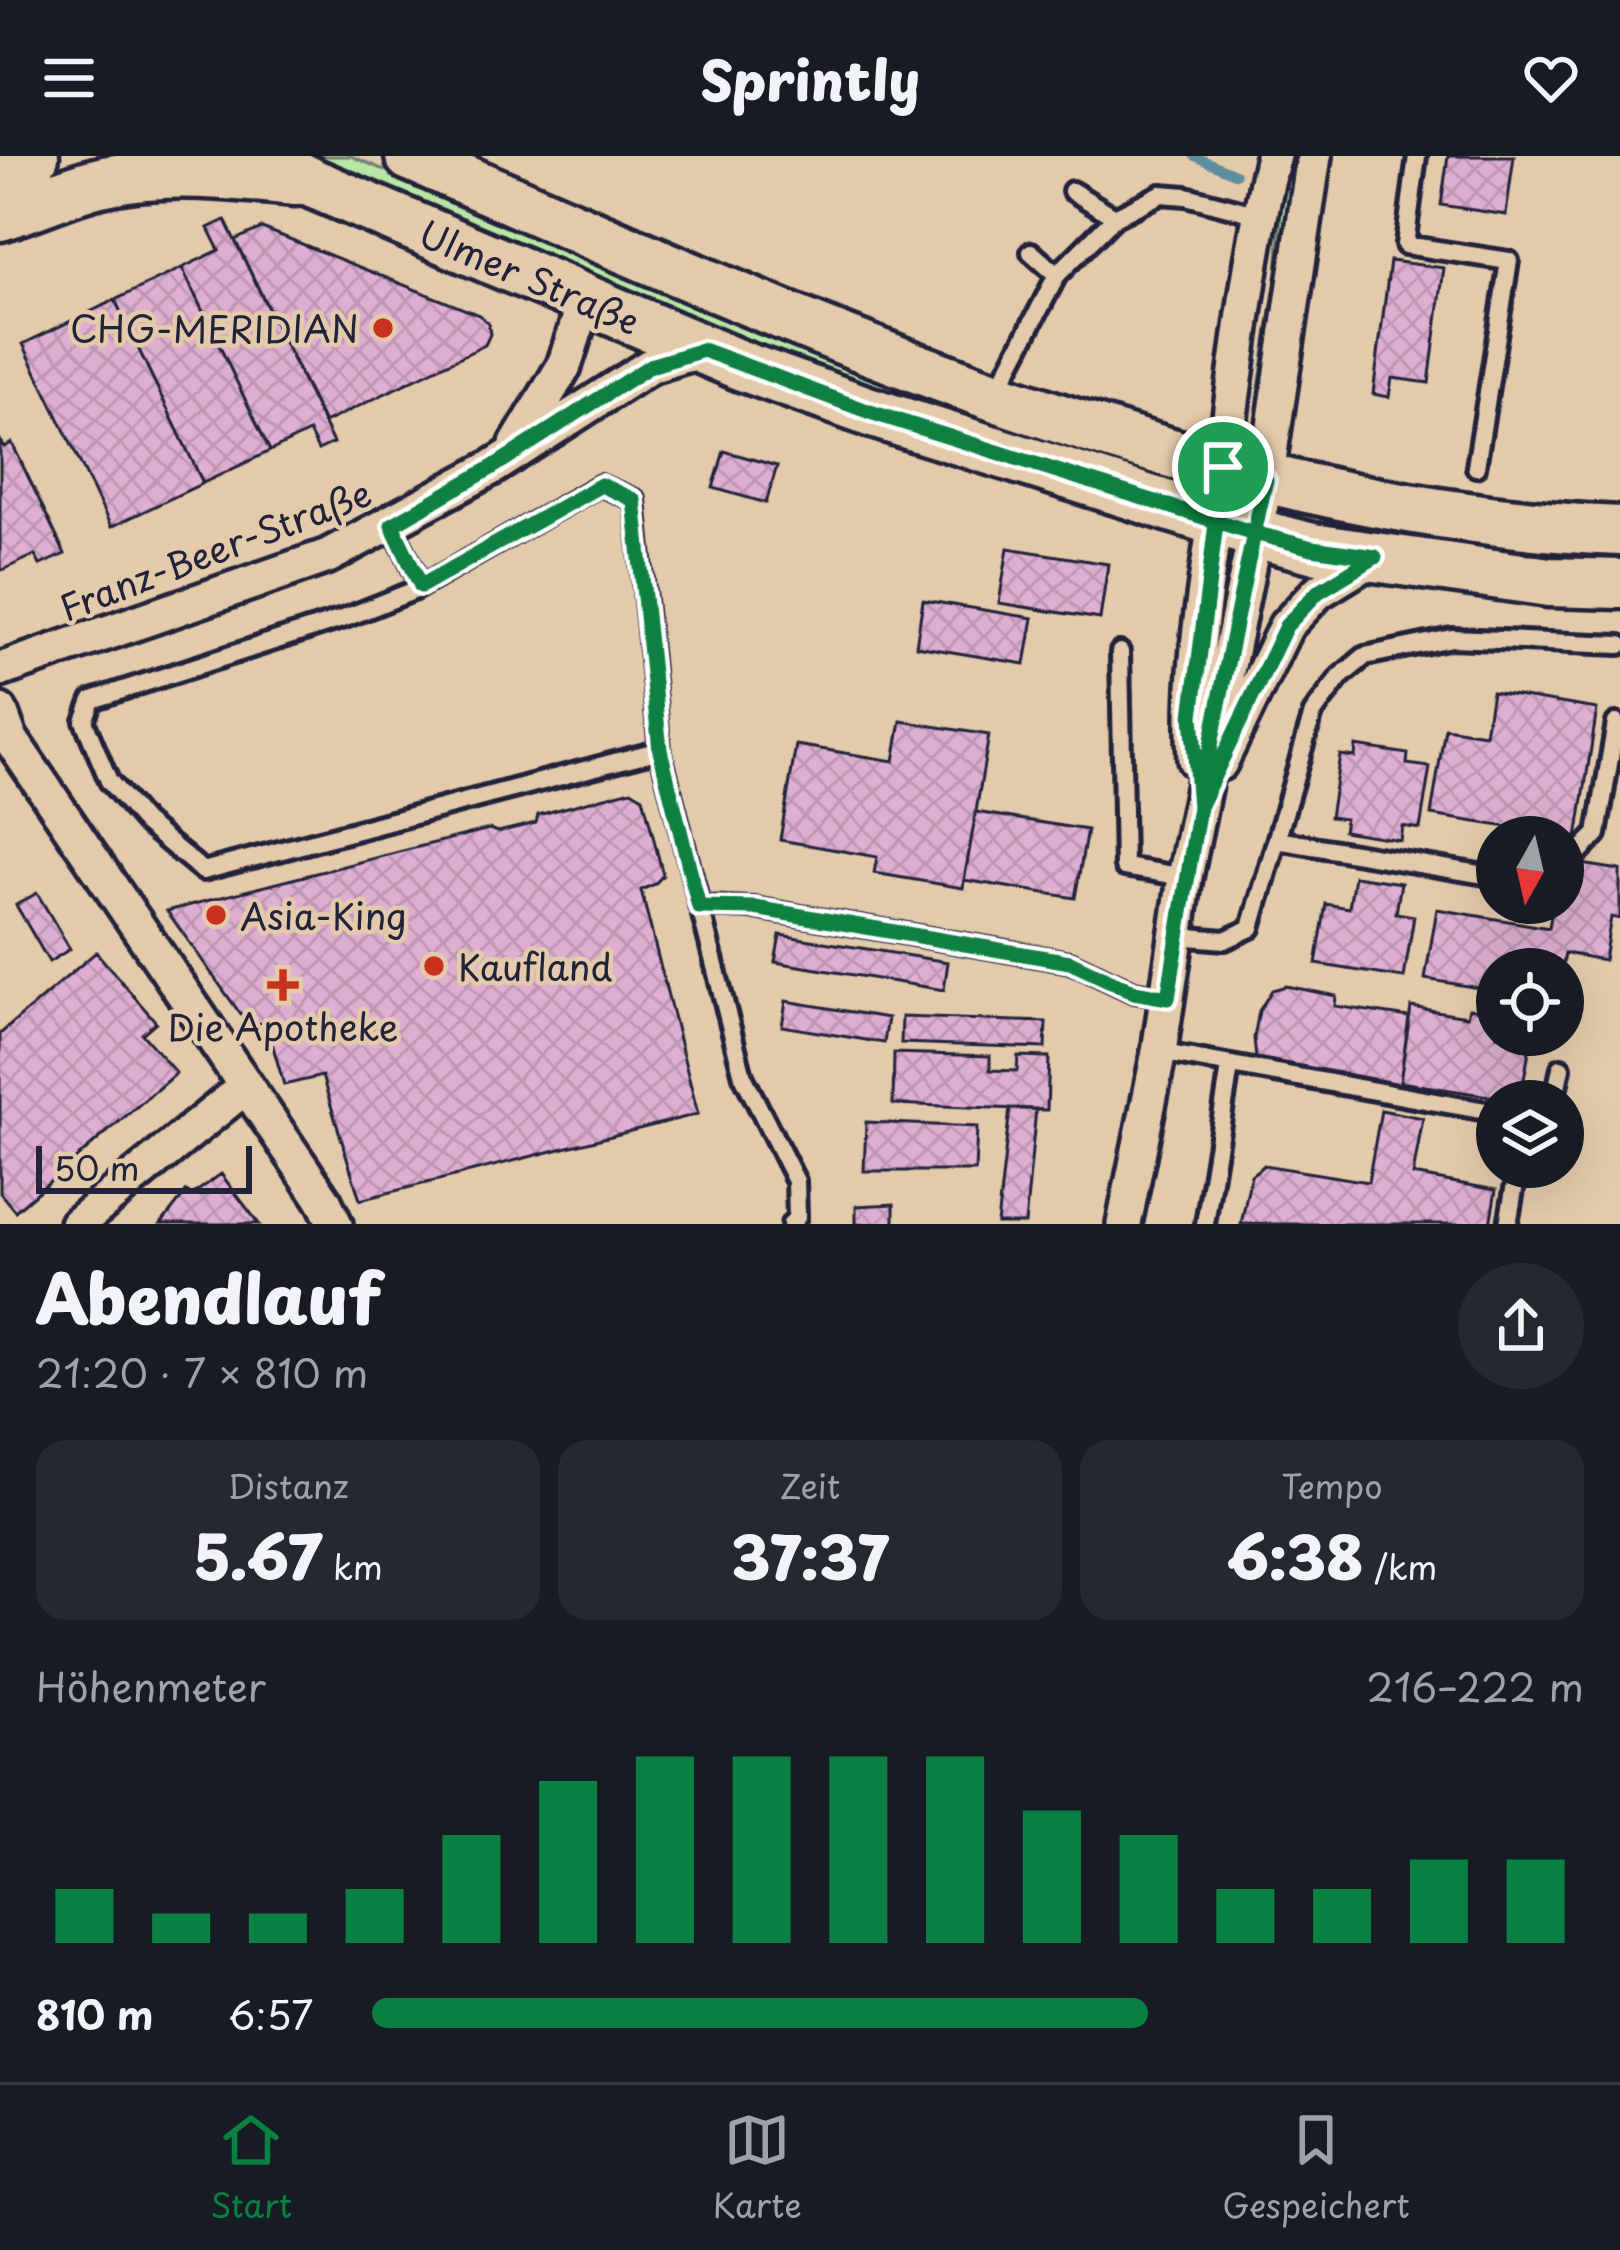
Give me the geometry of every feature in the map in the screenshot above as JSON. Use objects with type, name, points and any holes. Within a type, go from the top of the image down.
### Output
[{"type":"main road","points":[[0,186],[34,156]]},
{"type":"main road","name":"Ulmer Straße","points":[[259,156],[703,350],[870,412],[1234,527],[1312,548],[1549,582],[1620,584]]},
{"type":"main road","name":"Ulmer Straße","points":[[415,158],[732,296],[996,394],[1245,473],[1325,493],[1564,529],[1620,531]]},
{"type":"main road","points":[[0,216],[91,184],[127,178],[198,172],[312,183]]},
{"type":"street","points":[[1245,473],[1259,215],[1273,156]]},
{"type":"street","points":[[1124,1224],[1160,1052],[1199,807],[1234,527],[1314,156]]},
{"type":"street","name":"Franz-Beer-Straße","points":[[513,451],[564,366],[585,301]]},
{"type":"street","name":"Franz-Beer-Straße","points":[[0,670],[328,556],[493,467],[650,366],[703,350]]},
{"type":"street","points":[[1199,807],[1286,626],[1318,592],[1375,557]]},
{"type":"street","points":[[0,711],[10,738],[324,1201],[335,1224]]},
{"type":"street","points":[[77,1224],[244,1088]]},
{"type":"lane","points":[[1417,156],[1405,245],[1509,261],[1476,467]]},
{"type":"lane","points":[[1072,190],[1115,217]]},
{"type":"lane","points":[[996,394],[1057,275],[1115,217],[1161,194],[1259,215]]},
{"type":"lane","points":[[1031,252],[1057,275]]},
{"type":"lane","points":[[660,750],[203,871],[144,822],[109,781],[84,721],[92,700],[345,618],[421,586],[601,485],[634,500],[660,750],[743,1076],[796,1181],[797,1217],[791,1224]]},
{"type":"lane","points":[[392,525],[421,586]]},
{"type":"lane","points":[[1176,942],[1225,940],[1251,928],[1313,712],[1340,677],[1365,656],[1452,638],[1620,645]]},
{"type":"lane","points":[[1120,652],[1124,867],[1185,877]]},
{"type":"lane","points":[[1584,848],[1597,834],[1616,723]]},
{"type":"lane","points":[[1277,840],[1476,873]]},
{"type":"lane","points":[[699,907],[755,908],[1070,962],[1134,992],[1168,998]]},
{"type":"lane","points":[[1160,1052],[1476,1109]]},
{"type":"lane","points":[[1205,1224],[1230,1067]]},
{"type":"lane","points":[[1558,1080],[1561,1068]]},
{"type":"lane","points":[[1508,1224],[1514,1188]]},
{"type":"green space","points":[[304,156],[351,156],[741,321],[1114,451],[1111,461],[930,401],[889,394],[724,334]]},
{"type":"green space","points":[[1285,156],[1302,156],[1266,388],[1259,387],[1277,272]]},
{"type":"building","points":[[1448,156],[1514,156],[1506,215],[1441,205]]},
{"type":"building","points":[[225,220],[333,443],[318,450],[309,432],[270,451],[182,268],[219,250],[208,228]]},
{"type":"building","name":"CHG-MERIDIAN","points":[[262,228],[479,315],[488,323],[485,345],[324,423],[235,240]]},
{"type":"building","points":[[1390,261],[1444,268],[1429,383],[1392,378],[1389,397],[1373,394]]},
{"type":"building","points":[[182,268],[270,451],[203,483],[115,300]]},
{"type":"building","points":[[115,300],[203,483],[111,527],[23,344]]},
{"type":"building","points":[[0,440],[4,447],[12,443],[65,554],[40,565],[35,555],[0,571]]},
{"type":"building","points":[[724,451],[777,466],[766,503],[713,488]]},
{"type":"building","points":[[1008,548],[1108,564],[1100,619],[999,603]]},
{"type":"building","points":[[923,600],[1033,618],[1025,664],[916,646]]},
{"type":"building","points":[[1492,692],[1597,709],[1580,816],[1476,816],[1476,822],[1431,815],[1445,728],[1485,734]]},
{"type":"building","points":[[901,721],[989,735],[963,888],[874,873],[877,857],[780,840],[796,745],[894,761]]},
{"type":"building","points":[[1356,746],[1408,754],[1407,764],[1430,767],[1420,829],[1402,826],[1400,840],[1343,831],[1345,819],[1330,817],[1340,755],[1355,757]]},
{"type":"building","name":"Kaufland","points":[[631,790],[643,797],[663,875],[641,890],[698,1114],[360,1200],[322,1076],[284,1085],[266,1022],[249,1026],[167,911],[489,829],[498,832],[536,823],[538,815]]},
{"type":"building","points":[[976,812],[1087,830],[1075,898],[964,880]]},
{"type":"building","points":[[1584,864],[1620,870],[1620,919],[1611,917],[1604,960],[1584,956],[1584,948],[1476,948],[1476,988],[1425,979],[1437,909],[1476,916],[1476,924],[1549,928],[1550,924],[1584,924]]},
{"type":"building","points":[[1354,876],[1401,883],[1396,913],[1414,916],[1404,978],[1316,964],[1326,904],[1349,908]]},
{"type":"building","points":[[37,893],[70,949],[49,962],[16,905]]},
{"type":"building","points":[[780,935],[948,962],[944,990],[775,962]]},
{"type":"building","points":[[96,952],[156,1022],[142,1034],[176,1073],[15,1211],[0,1193],[0,1034]]},
{"type":"building","points":[[1286,986],[1336,996],[1335,1006],[1409,1017],[1400,1082],[1265,1068],[1256,1059],[1259,1011],[1272,990]]},
{"type":"building","points":[[786,1001],[888,1018],[884,1043],[782,1026]]},
{"type":"building","points":[[1411,1007],[1467,1016],[1469,1008],[1476,1009],[1476,1056],[1528,1056],[1524,1080],[1476,1080],[1476,1094],[1400,1082]]},
{"type":"building","points":[[902,1017],[1046,1022],[1045,1048],[901,1043]]},
{"type":"building","points":[[894,1053],[990,1056],[990,1070],[1017,1071],[1018,1056],[1049,1057],[1047,1110],[893,1104]]},
{"type":"building","points":[[1010,1108],[1036,1109],[1025,1224],[997,1224]]},
{"type":"building","points":[[1381,1110],[1423,1118],[1413,1175],[1496,1190],[1490,1224],[1241,1224],[1251,1175],[1264,1165],[1368,1182]]},
{"type":"building","points":[[866,1122],[977,1127],[975,1171],[864,1171]]},
{"type":"building","points":[[221,1174],[259,1224],[161,1224],[186,1192],[192,1195]]},
{"type":"building","points":[[894,1204],[894,1224],[856,1224],[856,1206]]},
{"type":"waterway","points":[[1194,156],[1236,174]]},
{"type":"place","name":"CHG-MERIDIAN","points":[[383,328]]},
{"type":"place","name":"Asia-King","points":[[216,915]]},
{"type":"place","name":"Kaufland","points":[[434,966]]},
{"type":"place","name":"Die Apotheke","points":[[283,985]]},
{"type":"route","points":[[1223,467],[1215,521],[1208,575],[1192,716],[1199,807],[1168,998],[1134,992],[1070,962],[755,908],[699,907],[660,750],[634,500],[601,485],[421,586],[392,525],[493,467],[650,366],[703,350],[870,412],[1215,521],[1254,533],[1312,548],[1375,557],[1318,592],[1286,626],[1199,807],[1243,580],[1254,533],[1266,480],[1223,467]]}]
